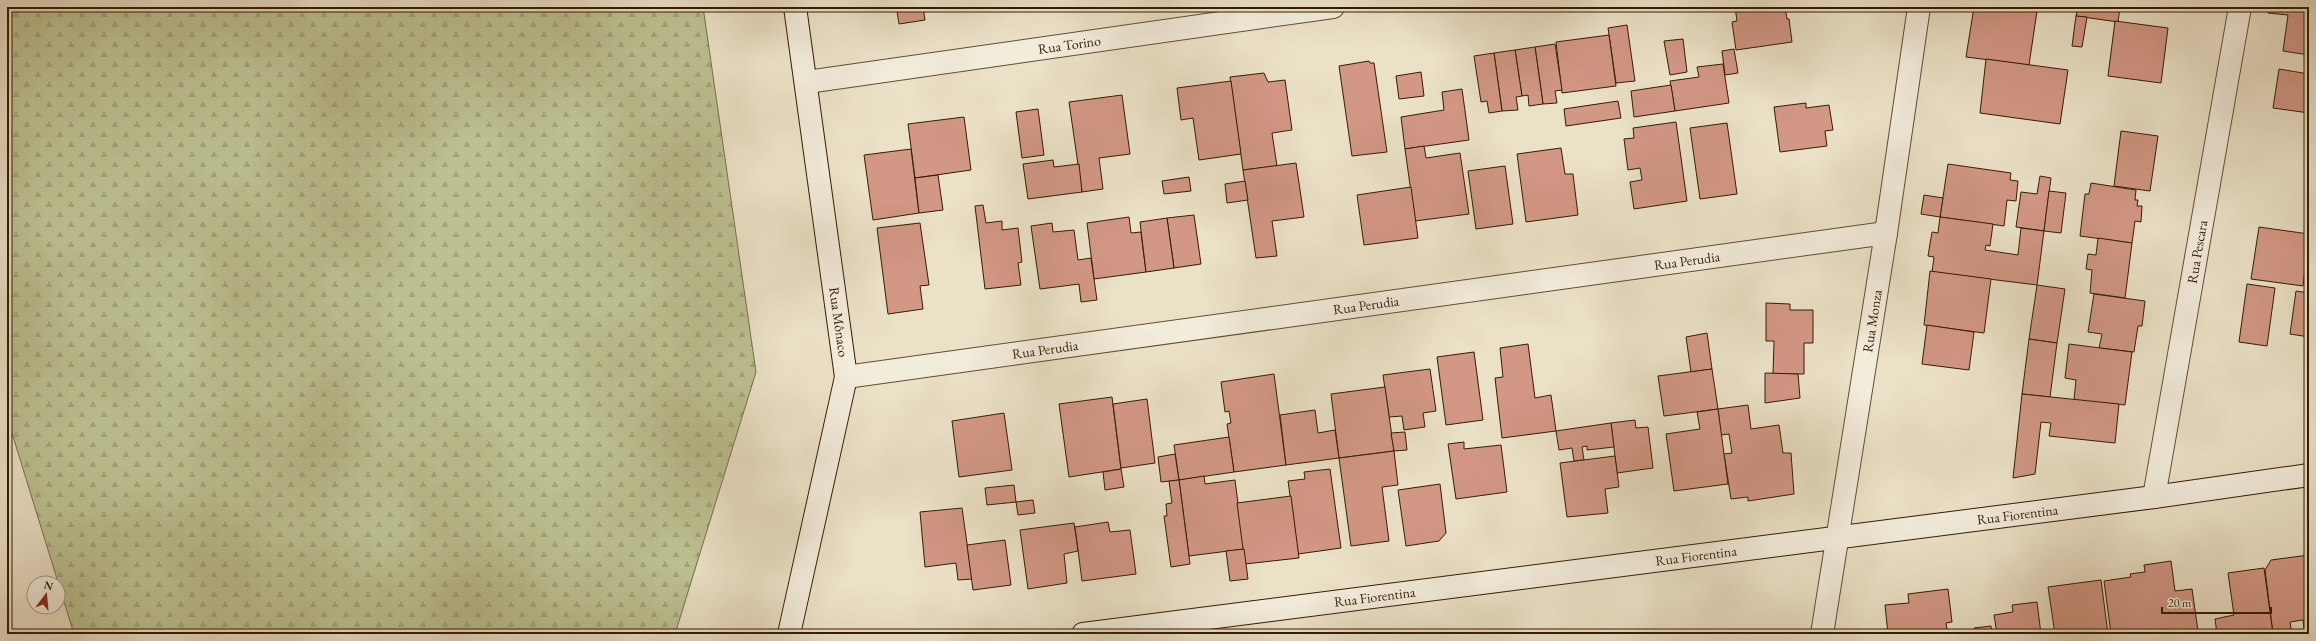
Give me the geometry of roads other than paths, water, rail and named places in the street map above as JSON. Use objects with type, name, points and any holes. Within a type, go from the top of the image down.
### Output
[{"type":"street","name":"Rua Mônaco","points":[[789,634],[846,377],[807,82],[795,7]]},
{"type":"street","name":"Rua Torino","points":[[807,82],[1332,7]]},
{"type":"street","name":"Rua Monza","points":[[1822,634],[1886,233],[1919,7]]},
{"type":"street","name":"Rua Pescara","points":[[2154,497],[2240,7]]},
{"type":"street","name":"Rua Perudia","points":[[846,377],[1886,233]]},
{"type":"street","name":"Rua Fiorentina","points":[[1083,634],[2154,497],[2309,474]]}]
